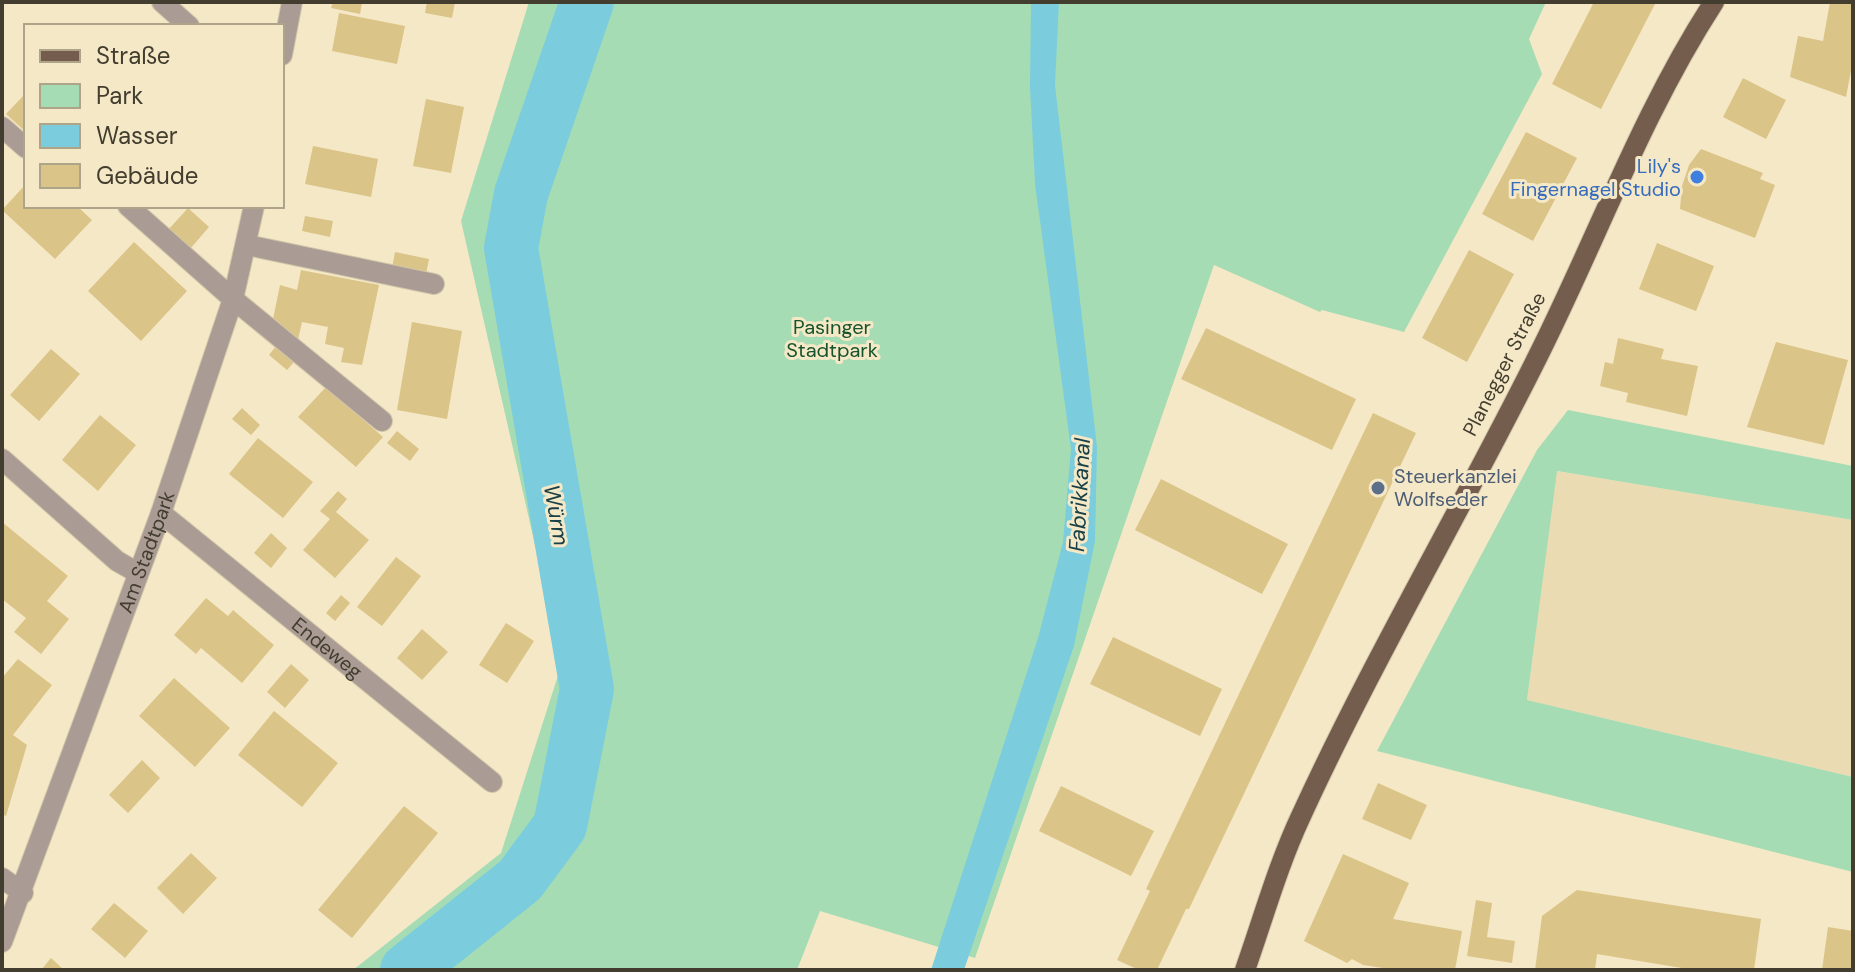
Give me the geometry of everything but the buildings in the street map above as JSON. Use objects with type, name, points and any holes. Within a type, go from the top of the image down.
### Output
[{"type":"main road","name":"Planegger Straße","points":[[1245,970],[1299,820],[1540,352],[1638,136],[1682,51],[1714,2]]},
{"type":"street","points":[[162,2],[187,24]]},
{"type":"street","points":[[284,44],[292,2]]},
{"type":"street","points":[[2,127],[24,146]]},
{"type":"street","points":[[130,208],[233,299],[382,421]]},
{"type":"street","name":"Am Stadtpark","points":[[2,942],[23,893],[161,513],[233,299],[254,208]]},
{"type":"street","points":[[247,245],[434,284]]},
{"type":"street","points":[[2,459],[117,561],[138,573]]},
{"type":"street","name":"Endeweg","points":[[161,513],[492,782]]},
{"type":"street","points":[[2,878],[23,893]]},
{"type":"shaded area","points":[[1556,471],[1853,520],[1853,777],[1527,700]]},
{"type":"green space","name":"Pasinger Stadtpark","points":[[529,2],[1546,2],[1529,39],[1542,74],[1404,332],[1322,310],[1320,312],[1214,265],[975,958],[820,911],[797,970],[353,970],[501,853],[562,663],[461,221]]},
{"type":"green space","points":[[1568,410],[1853,466],[1853,520],[1557,471],[1527,700],[1853,777],[1853,872],[1377,751],[1537,450]]},
{"type":"water","name":"Fabrikkanal","points":[[1031,2],[1059,2],[1055,85],[1097,447],[1095,541],[1074,646],[964,970],[931,970],[1038,638],[1063,542],[1071,449],[1035,184],[1030,87]]},
{"type":"waterway","name":"Würm","points":[[407,970],[520,880],[560,826],[587,689],[511,248],[521,194],[587,2]]},
{"type":"place","name":"Lily's Fingernagel Studio","points":[[1697,177]]},
{"type":"place","name":"Steuerkanzlei Wolfseder","points":[[1378,488]]}]
